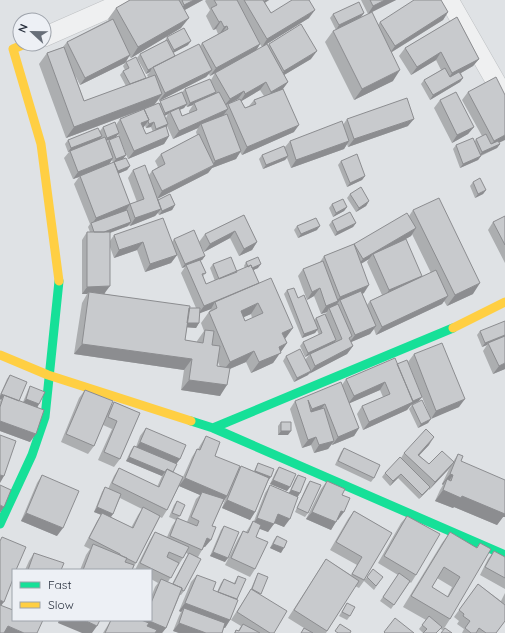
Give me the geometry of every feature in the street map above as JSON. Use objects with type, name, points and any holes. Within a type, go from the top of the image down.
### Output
[{"type":"street","points":[[52,33],[128,0]]},
{"type":"street","points":[[449,0],[505,98]]},
{"type":"street","points":[[0,524],[32,455],[45,417],[48,375],[59,283],[40,144],[14,52]]},
{"type":"street","points":[[213,428],[444,332],[505,302]]},
{"type":"street","points":[[0,355],[48,375],[213,428],[505,555]]},
{"type":"building","points":[[130,0],[179,0],[189,18],[138,47],[116,8]]},
{"type":"building","points":[[182,0],[194,0],[184,5]]},
{"type":"building","points":[[214,0],[237,0],[260,44],[216,68],[202,43],[228,29],[227,26],[224,27],[221,21],[219,22],[211,8],[217,5]]},
{"type":"building","points":[[244,0],[263,0],[271,13],[292,0],[309,0],[315,10],[267,39]]},
{"type":"building","points":[[370,0],[385,0],[373,6]]},
{"type":"building","points":[[414,0],[441,0],[448,12],[395,46],[380,22]]},
{"type":"building","points":[[359,2],[364,13],[339,25],[333,14]]},
{"type":"building","points":[[372,12],[400,70],[362,89],[333,31]]},
{"type":"building","points":[[457,17],[479,59],[452,73],[441,52],[417,67],[405,48]]},
{"type":"building","points":[[113,19],[130,55],[85,78],[67,42]]},
{"type":"building","points":[[301,24],[317,51],[284,71],[269,44]]},
{"type":"building","points":[[184,28],[191,41],[174,50],[167,37]]},
{"type":"building","points":[[167,40],[175,56],[148,70],[140,54]]},
{"type":"building","points":[[199,44],[212,70],[165,93],[153,67]]},
{"type":"building","points":[[267,44],[288,82],[271,92],[266,82],[245,94],[244,91],[230,99],[215,73]]},
{"type":"building","points":[[64,47],[84,101],[155,75],[162,94],[74,127],[47,53]]},
{"type":"building","points":[[136,57],[146,78],[130,84],[123,71],[129,68],[126,62]]},
{"type":"building","points":[[445,68],[450,77],[459,72],[463,78],[433,95],[424,80]]},
{"type":"building","points":[[496,77],[505,95],[505,135],[494,141],[468,92]]},
{"type":"building","points":[[210,79],[216,92],[190,103],[185,89]]},
{"type":"building","points":[[283,89],[299,125],[247,147],[228,104],[240,99],[245,108],[256,104],[254,100]]},
{"type":"building","points":[[182,92],[187,104],[165,113],[160,101]]},
{"type":"building","points":[[219,92],[228,109],[179,131],[170,112],[179,108],[182,116],[197,110],[194,103]]},
{"type":"building","points":[[456,92],[474,127],[457,135],[440,100]]},
{"type":"building","points":[[407,98],[414,119],[354,139],[347,119]]},
{"type":"building","points":[[159,103],[168,124],[156,129],[154,122],[149,124],[149,120],[144,109]]},
{"type":"building","points":[[144,109],[149,120],[141,123],[146,134],[166,126],[169,136],[134,151],[120,119]]},
{"type":"building","points":[[227,114],[241,151],[215,161],[201,124]]},
{"type":"building","points":[[342,121],[349,141],[296,160],[290,141]]},
{"type":"building","points":[[115,122],[119,133],[107,138],[103,127]]},
{"type":"building","points":[[98,128],[102,136],[71,148],[68,140]]},
{"type":"building","points":[[199,134],[214,165],[162,191],[152,171],[165,164],[161,154]]},
{"type":"building","points":[[486,134],[491,144],[498,141],[500,144],[482,152],[476,139]]},
{"type":"building","points":[[119,136],[126,155],[116,159],[109,140]]},
{"type":"building","points":[[105,137],[113,158],[78,172],[70,151]]},
{"type":"building","points":[[473,138],[481,156],[463,164],[456,145]]},
{"type":"building","points":[[284,146],[288,156],[266,165],[262,155]]},
{"type":"building","points":[[357,154],[365,176],[350,183],[341,161]]},
{"type":"building","points":[[126,158],[130,166],[118,171],[114,162]]},
{"type":"building","points":[[114,162],[130,204],[96,218],[80,176]]},
{"type":"building","points":[[145,165],[161,209],[135,218],[130,204],[144,199],[133,170]]},
{"type":"building","points":[[480,178],[486,190],[478,194],[473,182]]},
{"type":"building","points":[[361,187],[369,201],[359,208],[350,194]]},
{"type":"building","points":[[170,194],[175,205],[162,211],[158,200]]},
{"type":"building","points":[[439,198],[480,283],[455,295],[413,210]]},
{"type":"building","points":[[343,199],[347,207],[336,213],[332,204]]},
{"type":"building","points":[[127,210],[131,222],[104,232],[94,232],[91,223]]},
{"type":"building","points":[[350,212],[356,223],[337,232],[332,221]]},
{"type":"building","points":[[407,213],[416,228],[363,259],[354,244]]},
{"type":"building","points":[[244,215],[257,242],[244,249],[235,231],[210,244],[205,234]]},
{"type":"building","points":[[505,216],[505,245],[493,222]]},
{"type":"building","points":[[163,218],[177,255],[150,264],[143,242],[119,250],[114,235]]},
{"type":"building","points":[[316,218],[320,226],[301,234],[297,226]]},
{"type":"building","points":[[194,230],[205,256],[185,264],[174,239]]},
{"type":"building","points":[[87,232],[110,232],[110,286],[87,287]]},
{"type":"building","points":[[406,239],[422,276],[389,290],[373,254]]},
{"type":"building","points":[[354,244],[369,285],[340,297],[324,256]]},
{"type":"building","points":[[231,257],[237,272],[219,279],[213,264]]},
{"type":"building","points":[[258,257],[261,264],[252,268],[251,265],[248,267],[246,262]]},
{"type":"building","points":[[200,260],[206,273],[202,274],[206,284],[251,265],[259,283],[204,306],[186,265]]},
{"type":"building","points":[[323,261],[338,301],[326,306],[320,288],[312,292],[303,269]]},
{"type":"building","points":[[436,270],[448,296],[382,327],[370,301]]},
{"type":"building","points":[[271,278],[293,328],[282,333],[287,343],[279,347],[281,353],[259,362],[254,351],[230,362],[209,312],[217,308],[215,302]],"holes":[[[258,303],[263,313],[245,321],[241,311]]]},
{"type":"building","points":[[294,288],[298,298],[304,295],[318,329],[304,334],[287,290]]},
{"type":"building","points":[[361,291],[376,326],[355,335],[340,300]]},
{"type":"building","points":[[89,292],[190,306],[185,340],[203,343],[205,330],[214,331],[212,345],[220,346],[217,366],[230,368],[227,385],[189,380],[192,359],[82,344]]},
{"type":"building","points":[[338,304],[352,336],[349,338],[353,346],[315,366],[310,354],[342,339],[329,308]]},
{"type":"building","points":[[189,308],[200,308],[199,323],[187,323]]},
{"type":"building","points":[[325,314],[336,340],[308,353],[303,342],[322,333],[316,318]]},
{"type":"building","points":[[505,321],[505,335],[485,343],[480,331]]},
{"type":"building","points":[[505,336],[505,363],[499,366],[488,343]]},
{"type":"building","points":[[442,343],[465,399],[436,411],[414,354]]},
{"type":"building","points":[[300,349],[311,371],[297,378],[286,356]]},
{"type":"building","points":[[395,358],[413,402],[369,422],[362,406],[390,394],[385,382],[354,396],[346,379]]},
{"type":"building","points":[[407,360],[422,397],[413,401],[397,364]]},
{"type":"building","points":[[10,375],[27,382],[19,401],[1,394]]},
{"type":"building","points":[[341,382],[359,428],[338,437],[325,404],[312,409],[308,400],[311,412],[324,408],[334,441],[319,445],[316,437],[308,440],[295,401]]},
{"type":"building","points":[[30,386],[45,392],[39,404],[26,399]]},
{"type":"building","points":[[85,390],[113,401],[94,446],[66,434]]},
{"type":"building","points":[[4,395],[44,410],[36,434],[0,421],[0,407]]},
{"type":"building","points":[[422,400],[431,419],[421,424],[412,405]]},
{"type":"building","points":[[114,402],[140,413],[120,459],[104,452],[117,421],[108,417]]},
{"type":"building","points":[[281,422],[291,422],[291,431],[281,431]]},
{"type":"building","points":[[146,428],[186,445],[180,459],[140,442]]},
{"type":"building","points":[[426,429],[434,437],[418,455],[429,464],[442,451],[454,462],[435,482],[404,453]]},
{"type":"building","points":[[0,435],[16,441],[4,476],[0,475]]},
{"type":"building","points":[[206,436],[220,442],[215,456],[240,466],[227,496],[185,478],[197,449],[200,450]]},
{"type":"building","points":[[134,446],[177,464],[173,472],[167,469],[165,472],[129,457]]},
{"type":"building","points":[[344,448],[380,465],[374,478],[338,461]]},
{"type":"building","points":[[458,454],[463,456],[461,461],[505,480],[505,514],[462,496],[461,498],[443,490],[447,479],[451,481],[453,475],[450,474]]},
{"type":"building","points":[[400,457],[430,487],[422,495],[401,474],[393,481],[385,473]]},
{"type":"building","points":[[258,463],[274,469],[271,477],[255,471]]},
{"type":"building","points":[[241,466],[269,478],[255,512],[227,500]]},
{"type":"building","points":[[279,467],[296,474],[290,487],[273,480]]},
{"type":"building","points":[[119,468],[159,487],[167,469],[183,477],[167,510],[112,483]]},
{"type":"building","points":[[42,475],[79,491],[63,528],[26,513]]},
{"type":"building","points":[[298,475],[306,478],[300,493],[291,490]]},
{"type":"building","points":[[310,481],[321,485],[308,513],[297,508]]},
{"type":"building","points":[[327,481],[345,489],[342,495],[350,498],[344,512],[341,511],[336,522],[312,512]]},
{"type":"building","points":[[0,485],[11,490],[4,507],[0,505]]},
{"type":"building","points":[[270,485],[298,497],[290,519],[278,514],[274,524],[257,518]]},
{"type":"building","points":[[105,487],[121,494],[113,514],[97,507]]},
{"type":"building","points":[[202,492],[224,499],[212,526],[216,527],[211,540],[207,538],[202,550],[170,536],[177,518],[197,526],[199,521],[191,517]]},
{"type":"building","points":[[177,501],[185,505],[180,516],[172,513]]},
{"type":"building","points":[[143,507],[160,516],[136,563],[89,538],[102,513],[133,528]]},
{"type":"building","points":[[354,511],[392,533],[364,580],[352,574],[362,557],[336,542]]},
{"type":"building","points":[[407,516],[440,534],[416,575],[384,556]]},
{"type":"building","points":[[253,521],[261,525],[256,537],[268,542],[255,569],[231,558],[243,531],[248,533]]},
{"type":"building","points":[[224,526],[239,532],[228,558],[213,552]]},
{"type":"building","points":[[155,532],[189,547],[183,558],[169,552],[167,557],[179,563],[171,578],[140,563]]},
{"type":"building","points":[[450,532],[477,548],[480,543],[491,549],[450,619],[411,596]],"holes":[[[444,567],[460,577],[448,597],[432,587]]]},
{"type":"building","points":[[277,536],[287,541],[284,548],[273,544]]},
{"type":"building","points":[[2,537],[26,547],[16,569],[12,569],[12,582],[4,602],[0,600],[0,541]]},
{"type":"building","points":[[93,544],[127,558],[125,562],[134,565],[132,569],[83,569]]},
{"type":"building","points":[[494,551],[505,557],[505,578],[485,567]]},
{"type":"building","points":[[34,553],[64,563],[61,569],[28,569]]},
{"type":"building","points":[[189,553],[201,559],[184,591],[182,588],[173,584]]},
{"type":"building","points":[[326,559],[359,581],[327,631],[294,610]]},
{"type":"building","points":[[373,569],[383,577],[376,586],[367,577]]},
{"type":"building","points":[[258,573],[268,577],[261,594],[252,589]]},
{"type":"building","points":[[399,573],[410,581],[394,605],[383,597]]},
{"type":"building","points":[[197,575],[216,582],[213,590],[238,600],[230,620],[185,603]]},
{"type":"building","points":[[238,576],[246,579],[237,599],[218,592],[224,579],[235,584]]},
{"type":"building","points":[[161,579],[182,588],[166,628],[149,621],[152,621],[152,601]]},
{"type":"building","points":[[478,584],[505,605],[505,621],[496,633],[486,633],[479,628],[476,633],[471,633],[465,628],[470,621],[463,616],[464,614],[459,610]]},
{"type":"building","points":[[251,589],[287,611],[274,633],[270,633],[237,612]]},
{"type":"building","points":[[347,603],[355,607],[350,616],[342,612]]},
{"type":"building","points":[[0,605],[12,610],[12,621],[43,621],[37,633],[24,633],[8,626],[4,633],[0,633]]},
{"type":"building","points":[[184,608],[225,623],[222,633],[206,633],[179,623]]},
{"type":"building","points":[[429,616],[442,627],[436,633],[423,633],[427,629],[422,625]]},
{"type":"building","points":[[395,618],[414,633],[385,633],[384,632]]},
{"type":"building","points":[[86,621],[100,621],[97,626]]},
{"type":"building","points":[[111,621],[144,621],[149,623],[147,626],[157,630],[155,633],[105,633]]},
{"type":"building","points":[[243,624],[260,633],[235,633],[236,630],[239,631]]},
{"type":"building","points":[[340,624],[351,631],[350,633],[338,633],[335,631]]},
{"type":"building","points":[[304,628],[313,633],[301,633]]},
{"type":"building","points":[[445,628],[452,633],[441,633]]},
{"type":"traffic: fast","points":[[0,524],[32,455],[45,417],[59,281]]},
{"type":"traffic: fast","points":[[213,428],[453,328]]},
{"type":"traffic: fast","points":[[191,421],[213,428],[505,555]]},
{"type":"traffic: slow","points":[[14,52],[41,144],[59,281]]},
{"type":"traffic: slow","points":[[453,328],[505,302]]},
{"type":"traffic: slow","points":[[0,355],[48,375],[191,421]]}]
